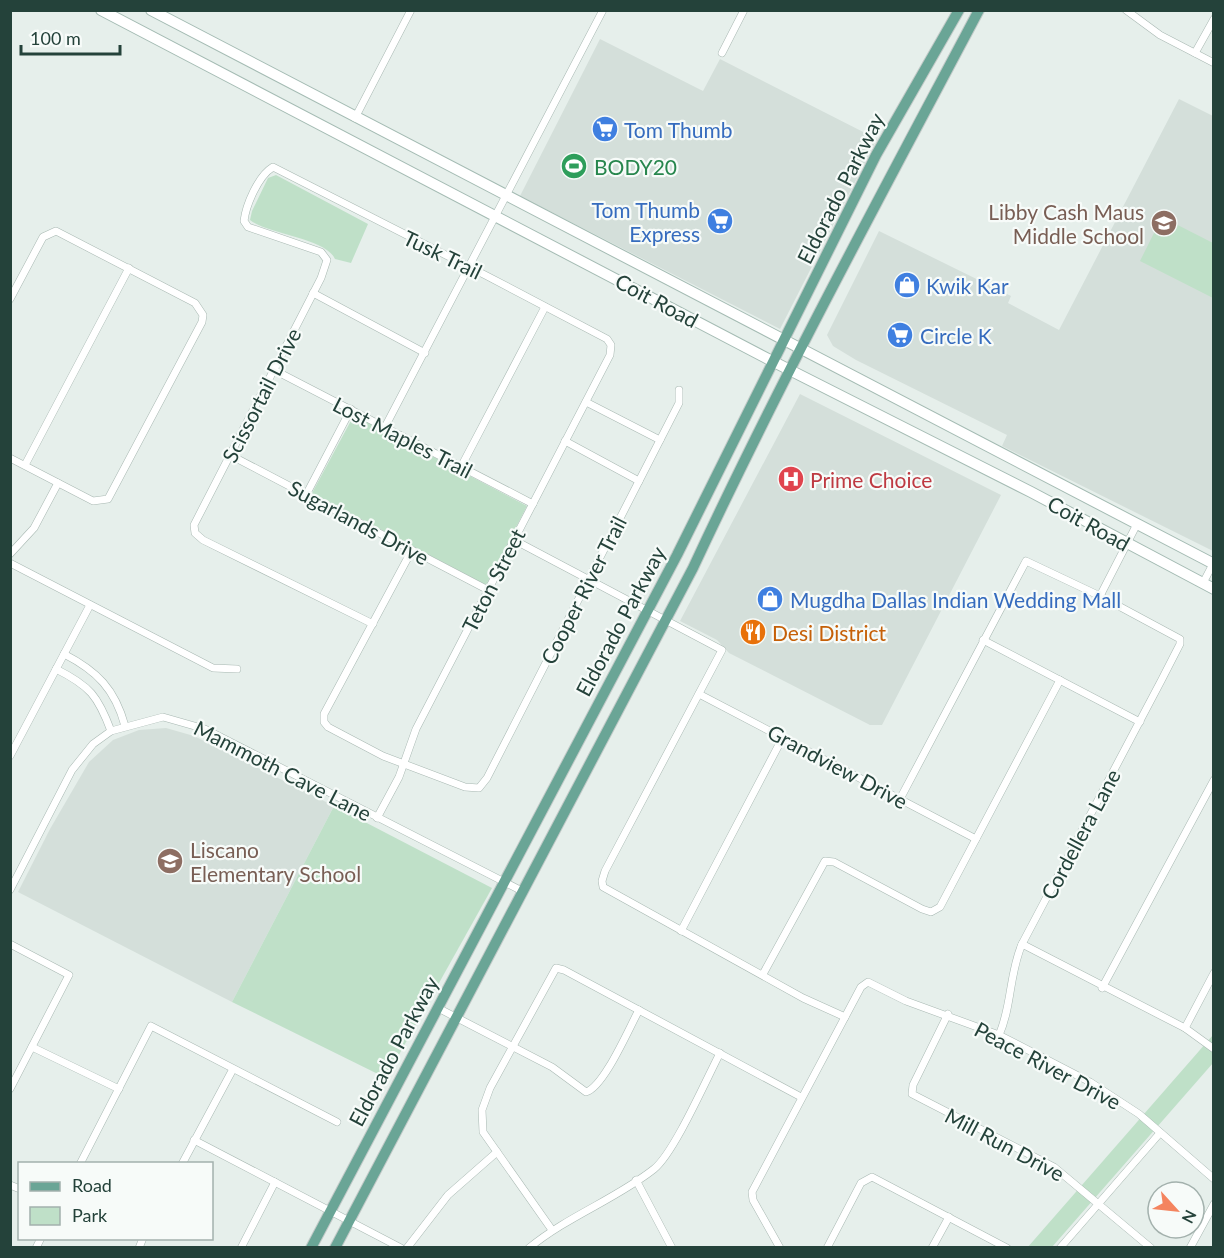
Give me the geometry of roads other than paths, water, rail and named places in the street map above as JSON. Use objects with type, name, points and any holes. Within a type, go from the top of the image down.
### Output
[{"type":"main road","name":"Coit Road","points":[[101,10],[1214,589]]},
{"type":"main road","name":"Coit Road","points":[[151,10],[506,197],[1213,563]]},
{"type":"main road","points":[[960,10],[977,15]]},
{"type":"main road","name":"Eldorado Parkway","points":[[311,1248],[648,611],[876,156],[960,10]]},
{"type":"main road","name":"Eldorado Parkway","points":[[335,1248],[455,1016],[665,621],[800,348],[977,15]]},
{"type":"main road","points":[[852,205],[871,214]]},
{"type":"main road","points":[[924,437],[934,418]]},
{"type":"main road","points":[[1031,492],[1041,474]]},
{"type":"main road","points":[[704,498],[720,507]]},
{"type":"street","points":[[355,118],[411,10]]},
{"type":"street","points":[[386,428],[603,10]]},
{"type":"street","points":[[722,53],[744,10]]},
{"type":"street","points":[[1126,10],[1160,35],[1214,63]]},
{"type":"street","points":[[1195,53],[1214,20]]},
{"type":"street","name":"Tusk Trail","points":[[327,256],[310,247],[248,227],[244,221],[254,194],[267,171],[273,167],[607,339],[611,345]]},
{"type":"street","points":[[10,299],[42,239],[51,231],[62,232],[195,303],[203,312],[202,322],[112,495],[103,501],[92,500],[10,458]]},
{"type":"street","name":"Scissortail Drive","points":[[327,256],[313,293],[194,525],[195,533],[203,540],[373,624]]},
{"type":"street","points":[[25,465],[129,268]]},
{"type":"street","points":[[313,293],[425,353]]},
{"type":"street","points":[[461,467],[546,307]]},
{"type":"street","name":"Teton Street","points":[[377,818],[403,764],[416,729],[610,355],[611,345]]},
{"type":"street","name":"Lost Maples Trail","points":[[274,370],[533,504]]},
{"type":"street","name":"Cooper River Trail","points":[[403,764],[465,787],[479,788],[487,778],[679,403],[679,390]]},
{"type":"street","points":[[586,402],[660,440]]},
{"type":"street","points":[[306,495],[351,410]]},
{"type":"street","points":[[565,441],[639,481]]},
{"type":"street","name":"Sugarlands Drive","points":[[230,455],[488,590]]},
{"type":"street","points":[[10,554],[34,528],[58,483]]},
{"type":"street","points":[[900,799],[1026,561],[1100,596],[1137,524]]},
{"type":"street","points":[[514,540],[722,650],[605,872],[602,885],[607,891],[804,998],[845,1017],[801,1097],[752,1196],[780,1248]]},
{"type":"street","points":[[403,764],[360,745],[328,727],[324,722],[324,714],[412,550]]},
{"type":"street","points":[[10,563],[213,668],[237,669]]},
{"type":"street","points":[[1203,583],[1213,563]]},
{"type":"street","name":"Cordellera Lane","points":[[999,1035],[1007,1016],[1012,975],[1022,944],[1180,644],[1180,639],[1100,596]]},
{"type":"street","points":[[10,756],[90,605]]},
{"type":"street","points":[[983,640],[1140,722]]},
{"type":"street","points":[[64,654],[93,671],[107,684],[115,697],[125,726]]},
{"type":"street","points":[[56,669],[79,681],[94,694],[111,731]]},
{"type":"street","points":[[763,974],[825,861],[834,862],[922,909],[933,911],[940,908],[1060,680]]},
{"type":"street","name":"Grandview Drive","points":[[699,694],[976,839]]},
{"type":"street","name":"Mammoth Cave Lane","points":[[10,890],[72,771],[93,744],[111,731],[163,717],[186,721],[522,891]]},
{"type":"street","points":[[681,931],[783,737]]},
{"type":"street","points":[[1102,988],[1214,780]]},
{"type":"street","points":[[10,944],[69,975],[10,1089]]},
{"type":"street","points":[[1022,944],[1102,988],[1185,1028],[1214,1049]]},
{"type":"street","points":[[552,1230],[483,1132],[482,1110],[490,1088],[556,968],[564,970],[801,1097]]},
{"type":"street","points":[[1185,1028],[1214,973]]},
{"type":"street","name":"Peace River Drive","points":[[845,1017],[864,984],[873,983],[906,1000],[999,1035],[1115,1097],[1214,1179]]},
{"type":"street","points":[[438,1008],[552,1067],[588,1092],[604,1075],[639,1010]]},
{"type":"street","name":"Mill Run Drive","points":[[948,1014],[911,1093],[1054,1167],[1099,1202],[1151,1248]]},
{"type":"street","points":[[81,1162],[152,1026],[337,1122]]},
{"type":"street","points":[[32,1047],[119,1089]]},
{"type":"street","points":[[529,1248],[552,1230],[654,1168],[666,1154],[720,1053]]},
{"type":"street","points":[[183,1162],[233,1069]]},
{"type":"street","points":[[1060,1248],[1160,1133]]},
{"type":"street","points":[[194,1140],[401,1248]]},
{"type":"street","points":[[407,1248],[448,1195],[497,1152]]},
{"type":"street","points":[[827,1248],[859,1187],[868,1178],[877,1179],[1007,1248]]},
{"type":"street","points":[[636,1180],[672,1248]]},
{"type":"street","points":[[241,1248],[275,1182]]},
{"type":"street","points":[[1190,1248],[1214,1204]]},
{"type":"street","points":[[932,1248],[949,1217]]},
{"type":"place","name":"Tom Thumb","points":[[605,129]]},
{"type":"place","name":"BODY20","points":[[574,166]]},
{"type":"place","name":"Tom Thumb Express","points":[[720,221]]},
{"type":"place","name":"Libby Cash Maus Middle School","points":[[1164,223]]},
{"type":"place","name":"Kwik Kar","points":[[907,285]]},
{"type":"place","name":"Circle K","points":[[900,335]]},
{"type":"place","name":"Prime Choice","points":[[791,479]]},
{"type":"place","name":"Mugdha Dallas Indian Wedding Mall","points":[[770,599]]},
{"type":"place","name":"Desi District","points":[[753,632]]},
{"type":"place","name":"Liscano Elementary School","points":[[170,861]]}]
